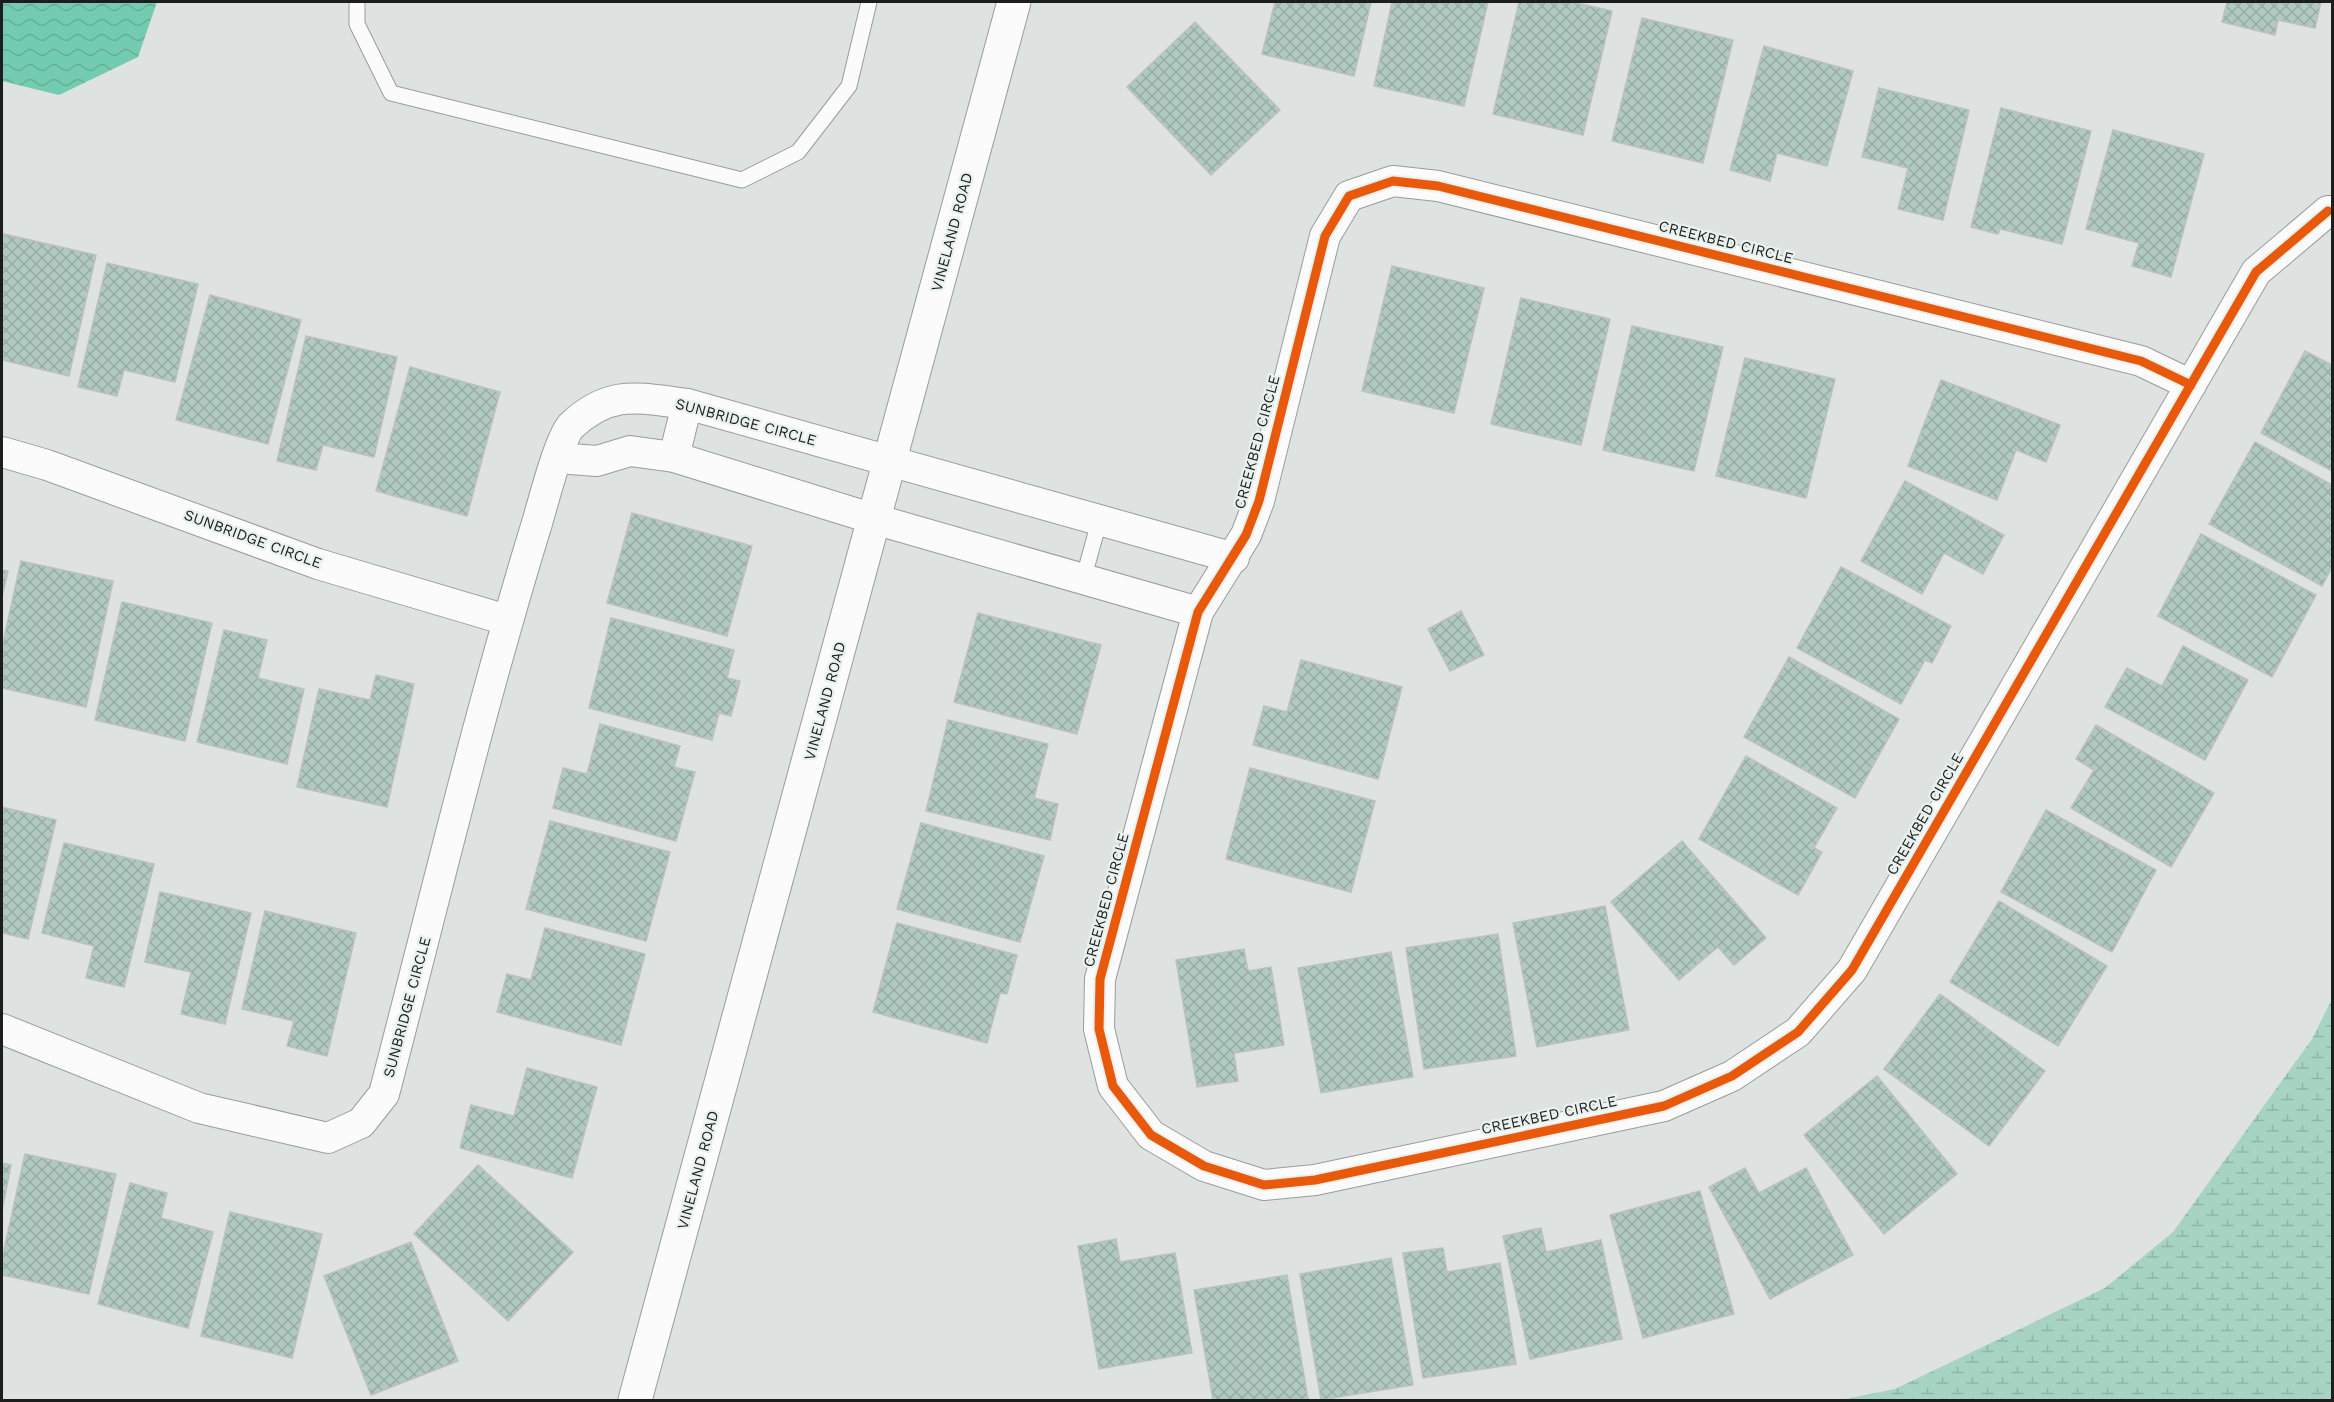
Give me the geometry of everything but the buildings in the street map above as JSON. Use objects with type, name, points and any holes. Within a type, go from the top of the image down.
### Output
[{"type":"main road","name":"VINELAND ROAD","points":[[635,1401],[1014,2]]},
{"type":"street","name":"CREEKBED CIRCLE","points":[[2191,385],[2141,361],[1438,186],[1393,182],[1349,196],[1325,236],[1259,501],[1234,558],[1198,612],[1100,980],[1099,1029],[1113,1086],[1151,1135],[1204,1166],[1264,1185],[1316,1180],[1664,1106],[1732,1077],[1798,1032],[1852,970],[2191,385],[2256,272],[2328,211]]},
{"type":"street","name":"SUNBRIDGE CIRCLE","points":[[2,1029],[199,1108],[328,1138],[361,1123],[384,1094],[507,620],[557,459],[570,426],[599,405],[627,396],[687,404],[890,463]]},
{"type":"street","points":[[674,456],[687,404]]},
{"type":"street","points":[[557,459],[597,461],[630,451],[674,456],[874,519],[1198,612]]},
{"type":"street","name":"SUNBRIDGE CIRCLE","points":[[2,452],[47,465],[318,564],[507,620]]},
{"type":"street","points":[[890,463],[1234,558]]},
{"type":"lane","points":[[357,2],[357,24],[391,93],[742,180],[798,152],[849,86],[869,2]]},
{"type":"lane","points":[[1083,580],[1099,522]]},
{"type":"green space","points":[[2332,999],[2332,1400],[1840,1400],[1895,1389],[2105,1288],[2173,1232],[2312,1039]]},
{"type":"water","points":[[2,2],[157,2],[138,57],[59,95],[2,81]]},
{"type":"cycle path","points":[[2191,385],[2141,361],[1438,186],[1393,181],[1349,196],[1325,236],[1259,501],[1246,535],[1198,612],[1100,979],[1099,1029],[1113,1086],[1151,1135],[1204,1166],[1264,1185],[1315,1180],[1664,1106],[1732,1076],[1798,1032],[1852,970],[2256,272],[2328,211]]}]
